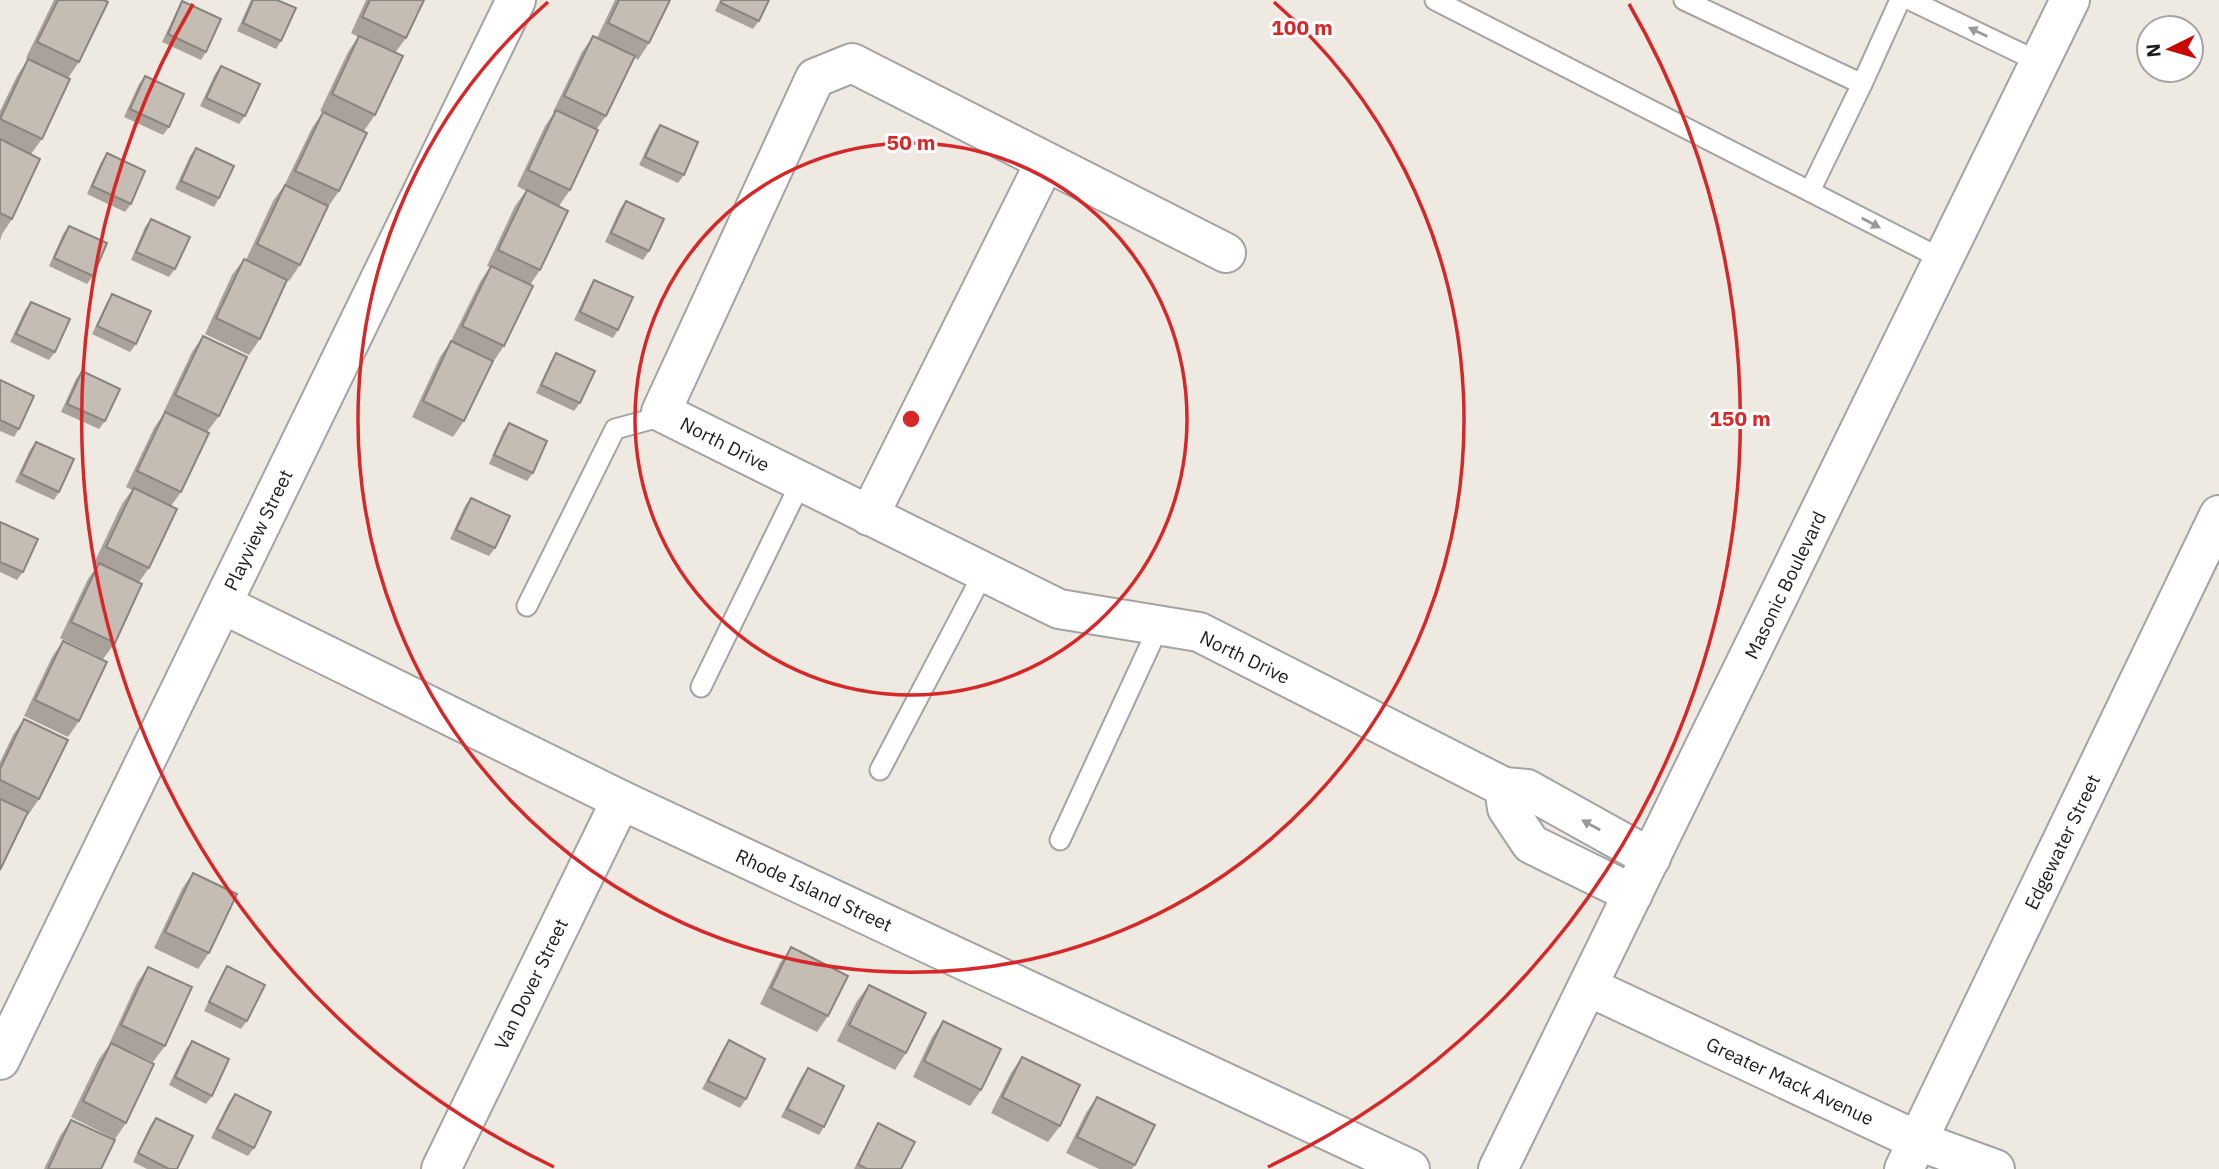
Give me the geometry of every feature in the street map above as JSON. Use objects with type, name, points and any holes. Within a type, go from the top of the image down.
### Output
[{"type":"street","name":"Playview Street","points":[[0,1060],[516,0]]},
{"type":"street","name":"Masonic Boulevard","points":[[1498,1169],[2070,0]]},
{"type":"street","name":"North Drive","points":[[1226,253],[852,63],[815,78],[661,412],[1059,609],[1199,632],[1504,786],[1527,789],[1651,858]]},
{"type":"street","points":[[869,516],[1045,162]]},
{"type":"street","name":"Edgewater Street","points":[[1911,1155],[2219,515]]},
{"type":"street","name":"Rhode Island Street","points":[[222,604],[621,800],[1410,1169]]},
{"type":"street","points":[[1504,786],[1507,808],[1531,844],[1633,894]]},
{"type":"street","name":"Van Dover Street","points":[[442,1169],[621,800]]},
{"type":"street","name":"Greater Mack Avenue","points":[[1589,987],[1911,1155],[1994,1169]]},
{"type":"lane","points":[[1435,0],[1944,260]]},
{"type":"lane","points":[[1684,0],[1862,84]]},
{"type":"lane","points":[[1810,191],[1900,0]]},
{"type":"lane","points":[[1910,0],[2039,62]]},
{"type":"lane","points":[[527,606],[615,429],[667,415]]},
{"type":"lane","points":[[701,687],[801,481]]},
{"type":"lane","points":[[880,770],[984,572]]},
{"type":"lane","points":[[1060,840],[1159,626]]},
{"type":"building","points":[[58,0],[108,2],[79,62],[37,42]]},
{"type":"building","points":[[253,0],[277,0],[296,8],[281,41],[243,23]]},
{"type":"building","points":[[370,0],[424,0],[406,38],[362,17]]},
{"type":"building","points":[[619,0],[670,0],[649,43],[608,23]]},
{"type":"building","points":[[722,0],[769,0],[759,21],[721,3]]},
{"type":"building","points":[[182,1],[221,19],[206,52],[168,34]]},
{"type":"building","points":[[359,36],[403,56],[375,115],[332,94]]},
{"type":"building","points":[[593,36],[635,56],[606,116],[564,96]]},
{"type":"building","points":[[28,59],[70,79],[42,139],[0,119]]},
{"type":"building","points":[[221,66],[260,84],[245,116],[206,98]]},
{"type":"building","points":[[145,76],[184,94],[169,127],[130,109]]},
{"type":"building","points":[[556,110],[598,130],[570,190],[528,170]]},
{"type":"building","points":[[323,112],[367,133],[339,191],[295,171]]},
{"type":"building","points":[[660,125],[698,142],[684,175],[645,157]]},
{"type":"building","points":[[0,139],[40,159],[12,219],[0,213]]},
{"type":"building","points":[[196,148],[234,166],[219,198],[181,181]]},
{"type":"building","points":[[107,153],[145,171],[131,204],[92,186]]},
{"type":"building","points":[[285,185],[328,206],[300,265],[257,244]]},
{"type":"building","points":[[527,190],[568,211],[540,270],[498,250]]},
{"type":"building","points":[[626,201],[664,219],[649,251],[611,233]]},
{"type":"building","points":[[151,219],[190,237],[175,269],[136,252]]},
{"type":"building","points":[[69,226],[107,243],[93,276],[54,258]]},
{"type":"building","points":[[244,259],[287,280],[260,339],[216,318]]},
{"type":"building","points":[[491,266],[533,286],[504,346],[462,326]]},
{"type":"building","points":[[594,280],[633,297],[618,330],[580,312]]},
{"type":"building","points":[[112,294],[151,311],[136,344],[97,326]]},
{"type":"building","points":[[31,302],[70,319],[55,352],[16,334]]},
{"type":"building","points":[[203,336],[247,357],[219,416],[175,395]]},
{"type":"building","points":[[451,341],[493,361],[464,421],[423,401]]},
{"type":"building","points":[[556,353],[595,371],[580,403],[541,385]]},
{"type":"building","points":[[82,371],[120,389],[105,421],[67,404]]},
{"type":"building","points":[[0,380],[34,396],[19,429],[0,420]]},
{"type":"building","points":[[165,412],[209,433],[181,492],[137,471]]},
{"type":"building","points":[[509,423],[547,441],[533,473],[494,455]]},
{"type":"building","points":[[36,442],[74,459],[59,492],[21,474]]},
{"type":"building","points":[[134,488],[177,509],[149,568],[106,547]]},
{"type":"building","points":[[471,498],[510,516],[495,548],[456,530]]},
{"type":"building","points":[[0,522],[38,539],[23,572],[0,562]]},
{"type":"building","points":[[99,563],[142,584],[115,643],[71,622]]},
{"type":"building","points":[[63,641],[107,662],[79,721],[35,700]]},
{"type":"building","points":[[24,719],[68,740],[39,799],[0,780],[0,769]]},
{"type":"building","points":[[0,799],[28,812],[0,870]]},
{"type":"building","points":[[193,873],[237,894],[209,953],[165,932]]},
{"type":"building","points":[[791,947],[848,976],[828,1016],[771,988]]},
{"type":"building","points":[[227,966],[265,985],[247,1021],[209,1002]]},
{"type":"building","points":[[148,967],[192,987],[165,1046],[121,1025]]},
{"type":"building","points":[[869,985],[926,1013],[906,1053],[849,1025]]},
{"type":"building","points":[[943,1021],[1001,1049],[981,1090],[924,1061]]},
{"type":"building","points":[[729,1040],[765,1059],[746,1099],[708,1081]]},
{"type":"building","points":[[192,1041],[229,1059],[212,1096],[175,1077]]},
{"type":"building","points":[[111,1043],[154,1064],[126,1123],[83,1101]]},
{"type":"building","points":[[1022,1057],[1080,1085],[1060,1126],[1002,1097]]},
{"type":"building","points":[[808,1068],[844,1086],[824,1127],[787,1109]]},
{"type":"building","points":[[235,1094],[271,1112],[254,1148],[217,1129]]},
{"type":"building","points":[[1097,1097],[1155,1125],[1135,1165],[1077,1137]]},
{"type":"building","points":[[156,1118],[193,1136],[177,1169],[169,1169],[138,1153]]},
{"type":"building","points":[[71,1120],[115,1140],[101,1169],[48,1169]]},
{"type":"building","points":[[878,1123],[915,1142],[901,1169],[867,1169],[858,1164]]}]
